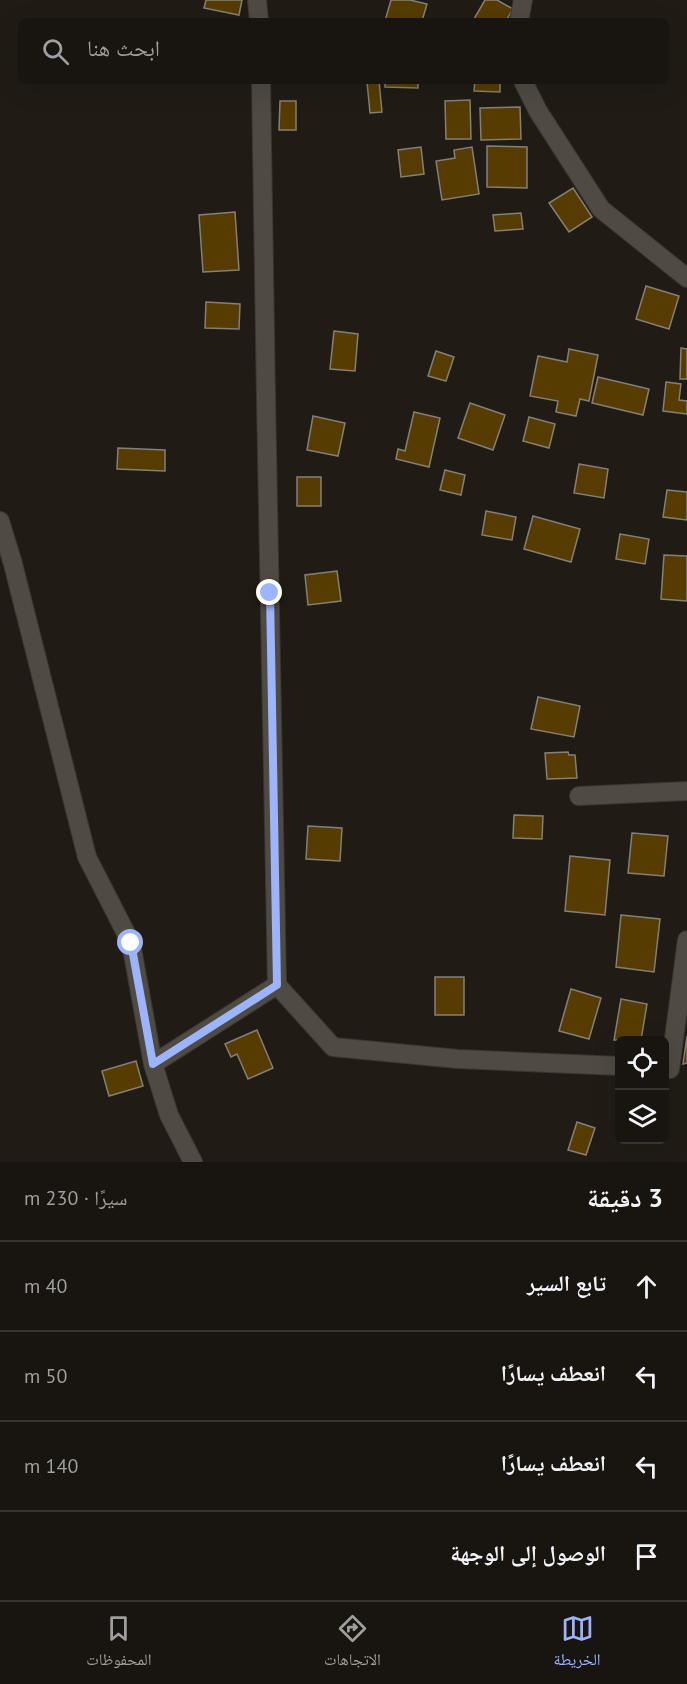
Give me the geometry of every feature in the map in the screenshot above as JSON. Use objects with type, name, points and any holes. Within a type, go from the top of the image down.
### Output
[{"type":"street","points":[[257,0],[259,18]]},
{"type":"street","points":[[520,18],[523,0]]},
{"type":"street","points":[[261,84],[277,985],[333,1047],[458,1059],[615,1066]]},
{"type":"street","points":[[524,84],[538,111],[601,208],[687,278]]},
{"type":"street","points":[[0,521],[13,564],[87,857],[131,943],[153,1064],[169,1115],[193,1162]]},
{"type":"street","points":[[579,796],[687,791]]},
{"type":"street","points":[[674,1068],[687,940]]},
{"type":"street","points":[[153,1064],[277,985]]},
{"type":"building","points":[[206,0],[242,0],[239,15],[204,8]]},
{"type":"building","points":[[391,0],[410,0],[427,4],[423,18],[386,18]]},
{"type":"building","points":[[485,0],[497,0],[513,9],[508,18],[475,18]]},
{"type":"building","points":[[367,84],[379,84],[382,112],[370,113]]},
{"type":"building","points":[[385,84],[418,84],[418,88],[385,87]]},
{"type":"building","points":[[475,84],[500,84],[500,92],[474,91]]},
{"type":"building","points":[[470,100],[471,139],[446,139],[445,101]]},
{"type":"building","points":[[280,101],[296,101],[296,130],[279,130]]},
{"type":"building","points":[[520,107],[521,139],[481,140],[480,108]]},
{"type":"building","points":[[487,146],[527,147],[527,188],[487,187]]},
{"type":"building","points":[[421,147],[424,174],[401,177],[398,150]]},
{"type":"building","points":[[472,147],[479,194],[442,200],[436,161],[455,158],[454,150]]},
{"type":"building","points":[[573,188],[592,217],[569,232],[549,203]]},
{"type":"building","points":[[235,212],[239,270],[203,272],[199,215]]},
{"type":"building","points":[[521,213],[523,229],[495,231],[493,215]]},
{"type":"building","points":[[646,286],[679,296],[669,329],[636,319]]},
{"type":"building","points":[[206,302],[240,304],[239,329],[205,328]]},
{"type":"building","points":[[334,331],[358,334],[355,371],[330,369]]},
{"type":"building","points":[[681,348],[687,349],[687,379],[680,379]]},
{"type":"building","points":[[569,349],[598,355],[589,401],[580,399],[576,416],[556,412],[558,401],[530,396],[538,356],[567,362]]},
{"type":"building","points":[[436,351],[454,357],[446,381],[428,376]]},
{"type":"building","points":[[598,377],[649,389],[643,415],[592,403]]},
{"type":"building","points":[[666,382],[681,384],[679,400],[687,401],[687,414],[663,411]]},
{"type":"building","points":[[470,403],[505,415],[493,450],[458,438]]},
{"type":"building","points":[[414,412],[440,418],[429,467],[396,459],[398,449],[405,451]]},
{"type":"building","points":[[313,416],[345,423],[338,456],[307,450]]},
{"type":"building","points":[[529,417],[555,424],[549,448],[523,441]]},
{"type":"building","points":[[118,448],[165,450],[165,471],[117,469]]},
{"type":"building","points":[[579,464],[608,469],[604,498],[574,493]]},
{"type":"building","points":[[445,470],[465,475],[461,495],[440,490]]},
{"type":"building","points":[[297,477],[321,477],[321,506],[297,506]]},
{"type":"building","points":[[667,490],[687,492],[687,520],[663,517]]},
{"type":"building","points":[[486,511],[516,517],[512,540],[482,535]]},
{"type":"building","points":[[533,516],[580,529],[571,562],[524,549]]},
{"type":"building","points":[[620,534],[649,539],[645,564],[616,559]]},
{"type":"building","points":[[664,555],[687,556],[687,601],[661,599]]},
{"type":"building","points":[[337,571],[341,601],[308,605],[305,575]]},
{"type":"building","points":[[538,697],[580,706],[574,737],[531,729]]},
{"type":"building","points":[[568,752],[569,755],[575,755],[577,778],[547,779],[545,753]]},
{"type":"building","points":[[514,815],[543,816],[542,839],[513,838]]},
{"type":"building","points":[[308,826],[342,828],[340,861],[306,859]]},
{"type":"building","points":[[632,833],[668,836],[664,876],[628,873]]},
{"type":"building","points":[[570,856],[610,860],[605,915],[565,911]]},
{"type":"building","points":[[621,915],[660,919],[654,972],[616,967]]},
{"type":"building","points":[[435,977],[464,977],[464,1015],[435,1015]]},
{"type":"building","points":[[571,989],[601,998],[589,1039],[559,1031]]},
{"type":"building","points":[[621,999],[647,1004],[642,1036],[615,1036],[614,1040]]},
{"type":"building","points":[[257,1030],[273,1068],[248,1079],[237,1054],[231,1057],[225,1044]]},
{"type":"building","points":[[687,1036],[687,1063],[683,1064]]},
{"type":"building","points":[[136,1061],[143,1086],[109,1096],[102,1071]]},
{"type":"building","points":[[577,1122],[595,1128],[586,1155],[568,1150]]},
{"type":"route","points":[[131,943],[153,1064],[277,985],[270,593]]}]
